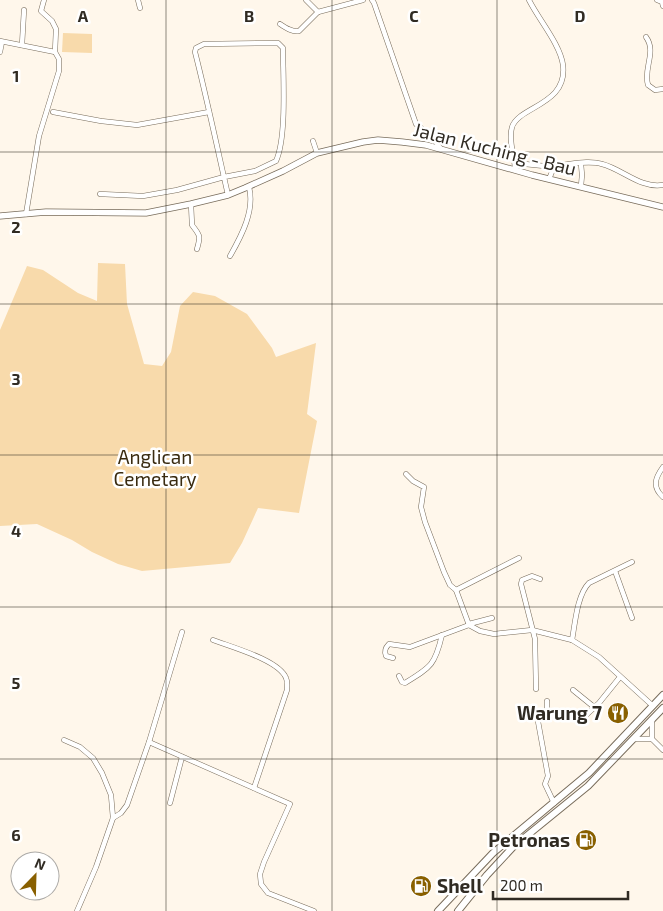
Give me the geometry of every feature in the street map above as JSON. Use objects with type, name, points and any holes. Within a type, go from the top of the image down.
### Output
[{"type":"highway","points":[[438,911],[466,879],[493,853],[600,762],[663,695]]},
{"type":"highway","points":[[458,911],[487,875],[514,847],[588,786],[663,708]]},
{"type":"main road","name":"Jalan Kuching - Bau","points":[[0,216],[46,212],[146,213],[191,204],[228,195],[283,171],[317,153],[378,140],[441,149],[515,167],[549,179],[663,207]]},
{"type":"street","points":[[26,214],[39,136],[60,72],[59,60],[55,52],[56,29],[52,21],[41,11],[44,0]]},
{"type":"street","points":[[138,0],[140,8]]},
{"type":"street","points":[[306,0],[318,12]]},
{"type":"street","points":[[280,24],[295,32],[299,31],[318,12],[363,0]]},
{"type":"street","points":[[372,0],[413,118],[416,124],[432,137],[441,149]]},
{"type":"street","points":[[530,0],[558,50],[563,64],[563,77],[557,90],[549,99],[517,120],[513,125],[512,151],[515,167],[554,167],[559,165],[598,163],[609,166],[640,182],[658,186],[663,185]]},
{"type":"street","points":[[657,0],[662,2],[663,6]]},
{"type":"street","points":[[22,45],[24,10]]},
{"type":"street","points":[[646,37],[651,47],[647,73],[648,84],[655,90],[663,89]]},
{"type":"street","points":[[0,52],[1,41],[55,52]]},
{"type":"street","points":[[100,194],[143,196],[177,190],[224,177],[255,171],[276,161],[280,152],[282,120],[283,54],[281,44],[274,42],[204,44],[196,48],[195,52],[209,112],[224,177],[228,195]]},
{"type":"street","points":[[53,112],[100,121],[137,124],[209,112]]},
{"type":"street","points":[[313,141],[317,153]]},
{"type":"street","points":[[581,164],[581,186]]},
{"type":"street","points":[[549,179],[554,167]]},
{"type":"street","points":[[230,256],[247,221],[250,200],[249,186]]},
{"type":"street","points":[[191,204],[192,225],[200,237],[197,249]]},
{"type":"street","points":[[663,467],[655,482],[656,489],[663,497]]},
{"type":"street","points":[[406,474],[413,481],[424,487],[421,506],[425,522],[450,585],[456,590],[469,624],[480,631],[494,634],[532,630],[572,640],[595,654],[653,706]]},
{"type":"street","points":[[456,590],[519,558]]},
{"type":"street","points":[[572,640],[583,590],[590,583],[632,562]]},
{"type":"street","points":[[615,571],[632,618]]},
{"type":"street","points":[[536,689],[535,638],[521,582],[532,576],[540,580]]},
{"type":"street","points":[[393,658],[386,656],[386,647],[389,644],[410,647],[469,624],[492,618]]},
{"type":"street","points":[[113,818],[121,813],[127,805],[149,742],[182,632]]},
{"type":"street","points":[[399,676],[402,682],[405,683],[435,661],[442,635]]},
{"type":"street","points":[[213,640],[266,661],[281,670],[286,678],[287,690],[254,788]]},
{"type":"street","points":[[584,717],[620,678]]},
{"type":"street","points":[[573,690],[594,707]]},
{"type":"street","points":[[547,701],[547,711],[539,713],[537,716],[548,776],[545,784],[554,803]]},
{"type":"street","points":[[652,720],[652,739],[663,750]]},
{"type":"street","points":[[634,739],[652,739]]},
{"type":"street","points":[[64,740],[80,747],[93,758],[102,773],[110,794],[113,818],[96,867],[77,911]]},
{"type":"street","points":[[149,742],[290,804],[262,868],[260,884],[268,893],[314,911]]},
{"type":"street","points":[[170,803],[182,757]]},
{"type":"green space","points":[[63,33],[92,34],[92,53],[62,52]]},
{"type":"green space","name":"Anglican Cemetary","points":[[98,263],[125,264],[127,304],[144,364],[162,366],[171,352],[180,306],[193,292],[215,296],[247,314],[272,348],[276,357],[316,343],[307,414],[317,421],[299,513],[258,508],[242,543],[230,563],[142,571],[118,564],[37,524],[0,526],[0,330],[27,266],[43,270],[78,293],[97,301]]},
{"type":"place","name":"Warung 7","points":[[618,713]]},
{"type":"place","name":"Petronas","points":[[586,840]]},
{"type":"place","name":"Shell","points":[[421,886]]}]
